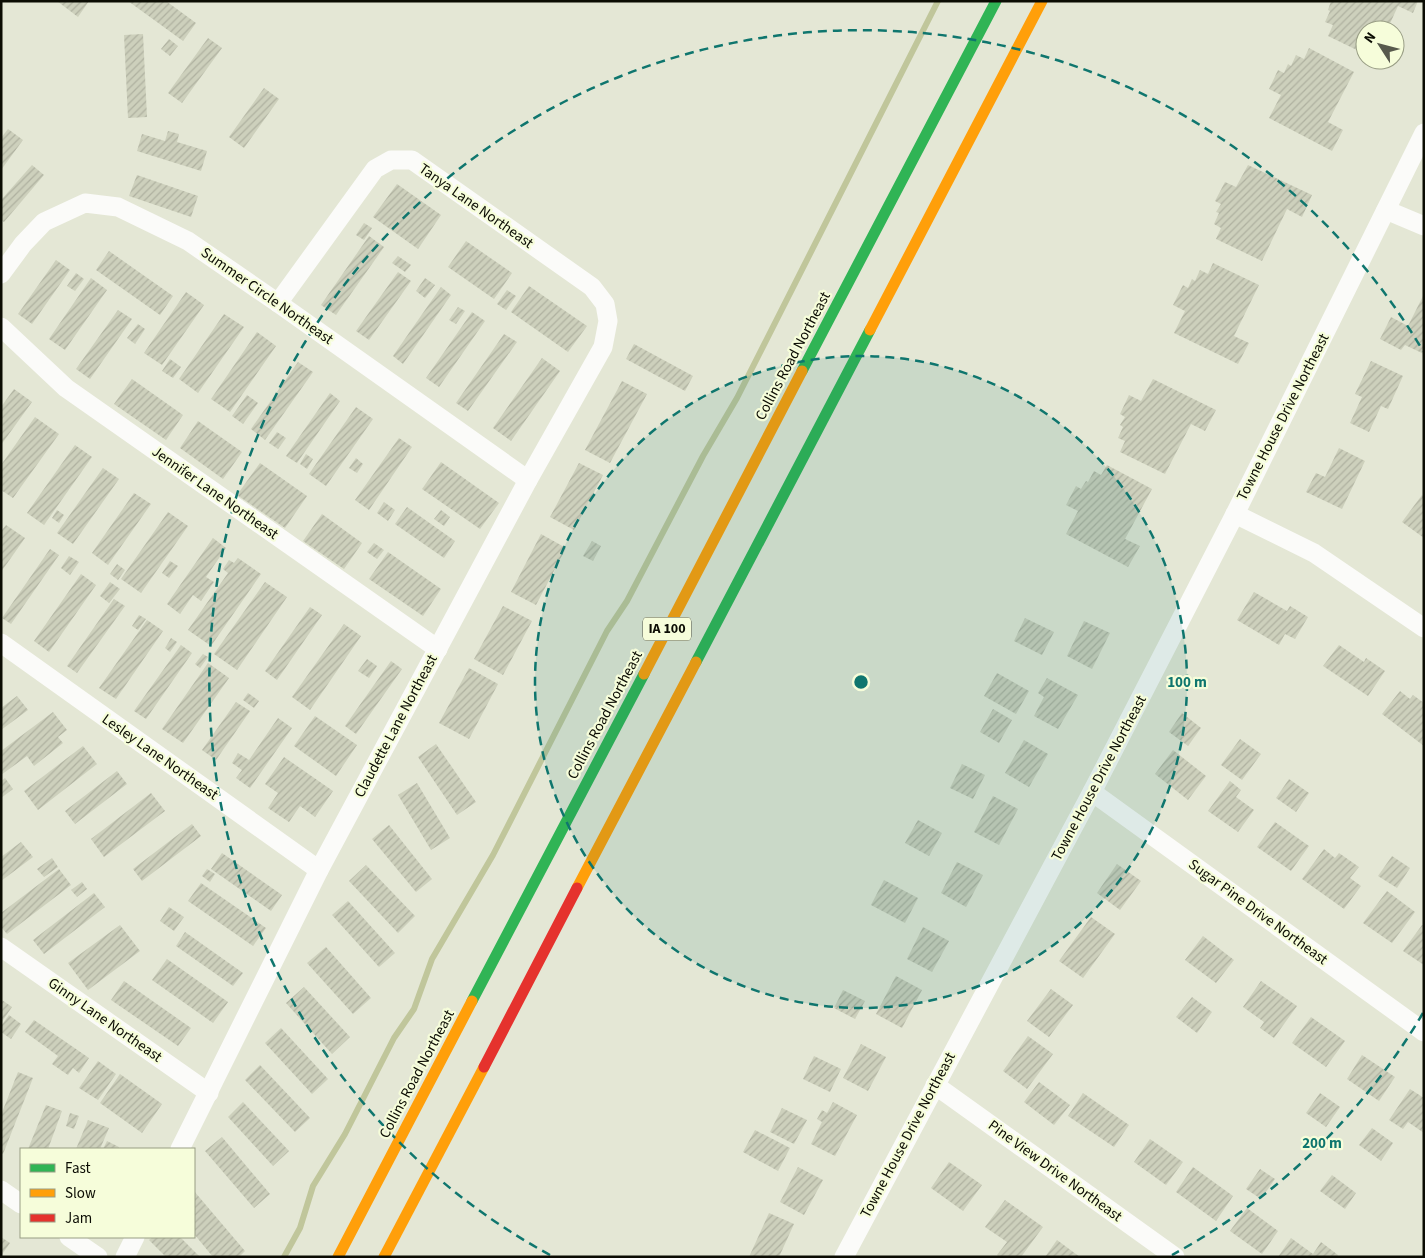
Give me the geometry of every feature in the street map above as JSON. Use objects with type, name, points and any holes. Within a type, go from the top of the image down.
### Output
[{"type":"highway","name":"Collins Road Northeast","points":[[338,1257],[996,1]]},
{"type":"highway","name":"IA 100","points":[[384,1257],[1042,1]]},
{"type":"street","name":"Towne House Drive Northeast","points":[[844,1257],[1092,792],[1235,514],[1424,133]]},
{"type":"street","name":"Tanya Lane Northeast","points":[[278,303],[375,170],[391,160],[412,160],[592,288],[605,304]]},
{"type":"street","name":"Summer Circle Northeast","points":[[1,274],[23,244],[44,222],[85,203],[118,207],[188,241],[528,480]]},
{"type":"street","points":[[1386,210],[1424,226]]},
{"type":"street","name":"Claudette Lane Northeast","points":[[181,1148],[319,870],[528,480],[603,347],[608,322],[605,304]]},
{"type":"street","name":"Jennifer Lane Northeast","points":[[1,327],[66,388],[438,649]]},
{"type":"street","points":[[1235,514],[1314,553],[1424,628]]},
{"type":"street","name":"Lesley Lane Northeast","points":[[1,644],[319,870]]},
{"type":"street","name":"Sugar Pine Drive Northeast","points":[[1092,792],[1424,1032]]},
{"type":"street","name":"Ginny Lane Northeast","points":[[1,947],[209,1093]]},
{"type":"street","name":"Pine View Drive Northeast","points":[[935,1084],[1175,1257]]},
{"type":"street","points":[[1,1190],[20,1203]]},
{"type":"street","points":[[70,1238],[98,1257]]},
{"type":"street","points":[[125,1257],[134,1238]]},
{"type":"building","points":[[57,1],[89,1],[78,17]]},
{"type":"building","points":[[128,1],[166,1],[196,23],[183,41]]},
{"type":"building","points":[[1331,1],[1418,1],[1413,13],[1398,6],[1392,20],[1355,20],[1355,49],[1328,36],[1333,25],[1325,22],[1330,11],[1328,10]]},
{"type":"building","points":[[143,34],[147,117],[128,118],[124,35]]},
{"type":"building","points":[[208,38],[222,48],[182,103],[168,93]]},
{"type":"building","points":[[169,39],[178,46],[170,56],[161,49]]},
{"type":"building","points":[[1309,48],[1354,72],[1328,122],[1343,130],[1332,151],[1269,118],[1281,95],[1269,89],[1278,70],[1284,73],[1288,64],[1291,66],[1296,55],[1304,59]]},
{"type":"building","points":[[264,88],[279,99],[244,148],[229,137]]},
{"type":"building","points":[[8,129],[23,140],[1,170],[1,138]]},
{"type":"building","points":[[168,131],[179,134],[177,142],[207,151],[201,171],[137,151],[142,134],[165,141]]},
{"type":"building","points":[[32,165],[44,175],[4,222],[1,220],[1,200]]},
{"type":"building","points":[[1248,165],[1312,195],[1302,217],[1287,209],[1262,261],[1216,239],[1221,228],[1214,224],[1219,213],[1216,212],[1221,204],[1215,201],[1225,182],[1236,187]]},
{"type":"building","points":[[137,175],[198,196],[191,217],[129,196]]},
{"type":"building","points":[[397,184],[441,215],[418,249],[373,217]]},
{"type":"building","points":[[364,223],[372,228],[364,240],[356,235]]},
{"type":"building","points":[[369,236],[384,247],[336,315],[321,305]]},
{"type":"building","points":[[466,241],[512,273],[494,299],[448,267]]},
{"type":"building","points":[[109,251],[173,296],[160,315],[96,270]]},
{"type":"building","points":[[398,256],[411,265],[405,272],[392,263]]},
{"type":"building","points":[[56,260],[70,270],[32,324],[18,314]]},
{"type":"building","points":[[1213,263],[1259,285],[1234,336],[1249,343],[1238,364],[1174,333],[1185,311],[1173,305],[1183,285],[1188,288],[1192,279],[1195,281],[1200,270],[1208,274]]},
{"type":"building","points":[[398,272],[411,281],[369,340],[356,331]]},
{"type":"building","points":[[76,273],[84,279],[75,291],[67,286]]},
{"type":"building","points":[[91,278],[107,290],[65,350],[49,339]]},
{"type":"building","points":[[425,278],[435,285],[425,298],[416,291]]},
{"type":"building","points":[[529,286],[587,326],[568,352],[511,312]]},
{"type":"building","points":[[441,287],[451,295],[403,364],[393,356]]},
{"type":"building","points":[[507,290],[516,296],[506,310],[497,304]]},
{"type":"building","points":[[186,292],[204,305],[162,365],[144,353]]},
{"type":"building","points":[[1424,294],[1424,354],[1405,345],[1401,350],[1380,339],[1391,317],[1408,326]]},
{"type":"building","points":[[458,307],[465,311],[456,324],[449,320]]},
{"type":"building","points":[[118,310],[132,319],[90,379],[76,369]]},
{"type":"building","points":[[472,312],[485,321],[439,387],[426,378]]},
{"type":"building","points":[[224,314],[244,327],[198,393],[179,379]]},
{"type":"building","points":[[138,324],[145,329],[135,344],[127,338]]},
{"type":"building","points":[[257,332],[276,346],[230,412],[211,399]]},
{"type":"building","points":[[504,334],[517,342],[468,411],[456,403]]},
{"type":"building","points":[[634,344],[693,376],[685,391],[626,359]]},
{"type":"building","points":[[542,358],[560,371],[511,441],[493,428]]},
{"type":"building","points":[[170,359],[181,367],[173,378],[162,371]]},
{"type":"building","points":[[1371,361],[1403,376],[1388,409],[1381,406],[1369,432],[1350,423],[1362,397],[1355,394]]},
{"type":"building","points":[[298,362],[313,372],[265,440],[251,429]]},
{"type":"building","points":[[132,379],[183,415],[166,440],[114,404]]},
{"type":"building","points":[[1153,379],[1216,410],[1205,431],[1191,424],[1165,474],[1120,452],[1125,441],[1118,438],[1123,427],[1120,425],[1125,417],[1120,414],[1129,395],[1141,401]]},
{"type":"building","points":[[622,381],[647,394],[610,463],[585,450]]},
{"type":"building","points":[[14,389],[32,402],[1,445],[1,407]]},
{"type":"building","points":[[330,393],[340,401],[297,463],[286,456]]},
{"type":"building","points":[[247,395],[258,403],[243,424],[232,416]]},
{"type":"building","points":[[356,407],[373,419],[326,486],[309,474]]},
{"type":"building","points":[[35,417],[59,434],[13,498],[1,490],[1,465]]},
{"type":"building","points":[[198,421],[242,452],[223,479],[180,448]]},
{"type":"building","points":[[277,432],[286,438],[278,449],[269,443]]},
{"type":"building","points":[[399,438],[412,447],[369,510],[355,500]]},
{"type":"building","points":[[75,445],[92,457],[44,525],[27,513]]},
{"type":"building","points":[[1339,448],[1365,461],[1342,509],[1306,492],[1316,473],[1325,477]]},
{"type":"building","points":[[306,454],[313,459],[307,469],[300,464]]},
{"type":"building","points":[[356,458],[363,464],[357,473],[349,468]]},
{"type":"building","points":[[441,462],[499,503],[480,529],[422,489]]},
{"type":"building","points":[[260,463],[307,496],[285,528],[237,495]]},
{"type":"building","points":[[579,463],[603,475],[574,530],[550,517]]},
{"type":"building","points":[[1107,465],[1152,489],[1125,539],[1140,546],[1128,567],[1066,534],[1078,511],[1066,505],[1076,486],[1081,489],[1086,481],[1088,482],[1094,471],[1101,475]]},
{"type":"building","points":[[103,468],[119,479],[73,544],[57,533]]},
{"type":"building","points":[[134,493],[151,504],[108,565],[92,553]]},
{"type":"building","points":[[1422,495],[1424,497],[1424,538],[1402,522]]},
{"type":"building","points":[[384,502],[395,510],[388,521],[377,513]]},
{"type":"building","points":[[407,507],[455,541],[444,558],[395,524]]},
{"type":"building","points":[[57,510],[64,515],[59,523],[52,518]]},
{"type":"building","points":[[441,510],[450,517],[444,526],[434,519]]},
{"type":"building","points":[[168,512],[188,526],[141,593],[121,579]]},
{"type":"building","points":[[322,514],[362,543],[344,569],[303,541]]},
{"type":"building","points":[[6,525],[25,538],[1,572],[1,531]]},
{"type":"building","points":[[541,534],[566,548],[536,605],[511,592]]},
{"type":"building","points":[[213,538],[226,548],[206,577],[214,582],[201,601],[193,595],[180,614],[167,604]]},
{"type":"building","points":[[592,541],[601,546],[593,561],[583,556]]},
{"type":"building","points":[[374,543],[384,550],[377,559],[367,552]]},
{"type":"building","points":[[50,549],[59,555],[11,624],[2,618]]},
{"type":"building","points":[[388,552],[441,589],[423,616],[369,579]]},
{"type":"building","points":[[69,556],[79,562],[70,575],[61,568]]},
{"type":"building","points":[[238,558],[261,574],[211,646],[188,630],[228,573],[223,569],[229,560],[234,563]]},
{"type":"building","points":[[170,561],[178,566],[169,578],[162,573]]},
{"type":"building","points":[[117,564],[125,570],[118,580],[110,574]]},
{"type":"building","points":[[81,574],[96,585],[49,652],[34,641]]},
{"type":"building","points":[[110,582],[120,589],[109,603],[100,596]]},
{"type":"building","points":[[265,582],[287,597],[237,670],[214,654]]},
{"type":"building","points":[[1254,592],[1287,611],[1290,606],[1308,617],[1295,639],[1285,634],[1279,645],[1237,620]]},
{"type":"building","points":[[114,599],[125,606],[77,673],[67,666]]},
{"type":"building","points":[[503,606],[532,621],[503,675],[474,659]]},
{"type":"building","points":[[310,607],[322,615],[277,680],[265,671]]},
{"type":"building","points":[[139,615],[146,619],[138,630],[132,626]]},
{"type":"building","points":[[1025,618],[1054,632],[1042,655],[1014,641]]},
{"type":"building","points":[[147,620],[163,631],[116,699],[99,688]]},
{"type":"building","points":[[1084,621],[1110,633],[1092,669],[1067,656]]},
{"type":"building","points":[[344,624],[361,636],[310,710],[292,697]]},
{"type":"building","points":[[171,638],[177,642],[170,652],[165,648]]},
{"type":"building","points":[[181,645],[192,653],[146,719],[134,711]]},
{"type":"building","points":[[1339,645],[1364,662],[1366,658],[1385,671],[1368,696],[1323,666]]},
{"type":"building","points":[[203,654],[208,657],[200,668],[195,664]]},
{"type":"building","points":[[367,659],[377,666],[369,678],[358,671]]},
{"type":"building","points":[[391,661],[402,669],[356,734],[345,726]]},
{"type":"building","points":[[208,663],[229,678],[183,743],[162,729]]},
{"type":"building","points":[[469,668],[498,684],[469,739],[439,723]]},
{"type":"building","points":[[997,673],[1029,691],[1016,714],[984,696]]},
{"type":"building","points":[[1047,678],[1078,695],[1058,729],[1034,716],[1044,697],[1038,693]]},
{"type":"building","points":[[1400,691],[1410,699],[1413,695],[1424,703],[1424,746],[1382,714]]},
{"type":"building","points":[[248,693],[259,701],[254,708],[243,700]]},
{"type":"building","points":[[17,696],[28,710],[1,730],[1,708]]},
{"type":"building","points":[[236,702],[250,711],[216,760],[202,750]]},
{"type":"building","points":[[993,709],[1012,720],[999,743],[980,732]]},
{"type":"building","points":[[53,712],[67,730],[58,737],[63,743],[34,766],[27,756],[1,775],[1,751]]},
{"type":"building","points":[[1182,713],[1201,728],[1188,746],[1169,732]]},
{"type":"building","points":[[315,716],[357,745],[336,776],[294,746]]},
{"type":"building","points":[[278,718],[292,728],[250,788],[236,778],[242,770],[232,763],[238,753],[249,760]]},
{"type":"building","points":[[1240,739],[1261,754],[1242,780],[1221,765]]},
{"type":"building","points":[[1024,740],[1048,754],[1029,787],[1005,773]]},
{"type":"building","points":[[436,744],[476,802],[457,815],[418,757]]},
{"type":"building","points":[[83,746],[97,764],[38,810],[24,791]]},
{"type":"building","points":[[1173,750],[1206,776],[1188,800],[1155,774]]},
{"type":"building","points":[[284,757],[333,791],[315,817],[300,806],[289,822],[268,808],[278,793],[265,784]]},
{"type":"building","points":[[962,764],[985,775],[973,799],[950,788]]},
{"type":"building","points":[[117,771],[127,784],[75,824],[65,811]]},
{"type":"building","points":[[5,778],[13,789],[1,798],[1,781]]},
{"type":"building","points":[[1289,779],[1309,793],[1296,812],[1276,798]]},
{"type":"building","points":[[1230,781],[1241,790],[1236,797],[1254,810],[1238,832],[1208,811]]},
{"type":"building","points":[[417,783],[450,838],[431,850],[398,795]]},
{"type":"building","points":[[151,793],[165,811],[104,857],[91,839]]},
{"type":"building","points":[[993,796],[1018,809],[999,845],[974,832]]},
{"type":"building","points":[[918,820],[942,833],[929,856],[905,843]]},
{"type":"building","points":[[1275,822],[1309,846],[1291,871],[1257,847]]},
{"type":"building","points":[[192,824],[201,836],[142,881],[133,869]]},
{"type":"building","points":[[389,825],[432,879],[416,892],[372,839]]},
{"type":"building","points":[[21,842],[33,857],[1,881],[1,857]]},
{"type":"building","points":[[1324,849],[1335,858],[1339,853],[1359,867],[1350,878],[1361,886],[1344,909],[1302,879]]},
{"type":"building","points":[[222,853],[282,895],[271,911],[211,869]]},
{"type":"building","points":[[1392,856],[1410,868],[1397,888],[1378,876]]},
{"type":"building","points":[[52,858],[58,867],[44,877],[37,869]]},
{"type":"building","points":[[957,862],[983,875],[966,907],[941,893]]},
{"type":"building","points":[[1117,864],[1141,881],[1120,910],[1097,893]]},
{"type":"building","points":[[366,865],[415,916],[398,933],[349,881]]},
{"type":"building","points":[[59,869],[71,885],[7,934],[1,927],[1,913]]},
{"type":"building","points":[[207,869],[215,874],[210,882],[202,876]]},
{"type":"building","points":[[884,880],[918,898],[905,923],[871,905]]},
{"type":"building","points":[[82,882],[87,889],[77,897],[71,890]]},
{"type":"building","points":[[201,883],[266,928],[253,946],[188,901]]},
{"type":"building","points":[[1387,891],[1415,912],[1392,943],[1363,923]]},
{"type":"building","points":[[94,893],[105,907],[44,954],[33,940]]},
{"type":"building","points":[[348,901],[395,953],[379,967],[332,915]]},
{"type":"building","points":[[169,907],[184,917],[174,931],[160,921]]},
{"type":"building","points":[[1091,917],[1115,934],[1083,978],[1059,961]]},
{"type":"building","points":[[120,925],[140,951],[88,990],[68,963]]},
{"type":"building","points":[[1422,925],[1424,926],[1424,965],[1403,951]]},
{"type":"building","points":[[923,927],[949,941],[932,972],[907,959]]},
{"type":"building","points":[[185,932],[243,973],[233,986],[176,946]]},
{"type":"building","points":[[1203,936],[1234,960],[1216,983],[1185,960]]},
{"type":"building","points":[[326,947],[371,998],[353,1014],[307,963]]},
{"type":"building","points":[[167,959],[228,1002],[213,1023],[152,980]]},
{"type":"building","points":[[896,976],[922,990],[902,1028],[876,1014]]},
{"type":"building","points":[[124,981],[191,1028],[178,1046],[111,1000]]},
{"type":"building","points":[[1261,981],[1297,1006],[1274,1038],[1260,1028],[1264,1022],[1243,1007]]},
{"type":"building","points":[[304,987],[350,1037],[332,1054],[286,1003]]},
{"type":"building","points":[[1051,989],[1073,1005],[1049,1037],[1027,1021]]},
{"type":"building","points":[[843,990],[865,1001],[855,1019],[834,1008]]},
{"type":"building","points":[[1192,997],[1212,1012],[1197,1033],[1176,1017]]},
{"type":"building","points":[[2,1000],[12,1007],[1,1023],[1,1002]]},
{"type":"building","points":[[9,1015],[21,1024],[11,1039],[1,1032],[1,1026]]},
{"type":"building","points":[[1311,1017],[1345,1041],[1326,1067],[1292,1043]]},
{"type":"building","points":[[34,1020],[89,1058],[79,1073],[73,1068],[68,1075],[52,1064],[58,1056],[25,1032]]},
{"type":"building","points":[[281,1028],[328,1079],[312,1094],[265,1043]]},
{"type":"building","points":[[1028,1036],[1053,1054],[1027,1089],[1003,1071]]},
{"type":"building","points":[[861,1044],[886,1057],[868,1091],[843,1078]]},
{"type":"building","points":[[1362,1055],[1395,1077],[1379,1101],[1347,1079]]},
{"type":"building","points":[[814,1056],[841,1069],[830,1092],[803,1079]]},
{"type":"building","points":[[98,1061],[116,1074],[98,1100],[79,1088]]},
{"type":"building","points":[[260,1065],[310,1118],[295,1132],[245,1080]]},
{"type":"building","points":[[18,1072],[33,1078],[3,1154],[1,1153],[1,1115]]},
{"type":"building","points":[[120,1074],[162,1104],[142,1133],[100,1103]]},
{"type":"building","points":[[1039,1082],[1070,1105],[1054,1125],[1024,1102]]},
{"type":"building","points":[[1410,1089],[1424,1098],[1424,1133],[1408,1122],[1403,1129],[1389,1120]]},
{"type":"building","points":[[1083,1093],[1129,1125],[1114,1147],[1068,1116]]},
{"type":"building","points":[[1320,1093],[1340,1107],[1326,1127],[1306,1113]]},
{"type":"building","points":[[243,1102],[289,1151],[273,1166],[228,1117]]},
{"type":"building","points":[[833,1102],[857,1115],[835,1156],[811,1144],[822,1122],[817,1119],[822,1110],[827,1113]]},
{"type":"building","points":[[46,1105],[62,1111],[48,1148],[28,1148]]},
{"type":"building","points":[[782,1108],[807,1120],[794,1144],[770,1132]]},
{"type":"building","points":[[70,1113],[79,1116],[74,1129],[66,1126]]},
{"type":"building","points":[[88,1120],[109,1128],[100,1148],[76,1148]]},
{"type":"building","points":[[1372,1128],[1393,1143],[1381,1161],[1359,1145]]},
{"type":"building","points":[[755,1130],[790,1148],[778,1171],[743,1152]]},
{"type":"building","points":[[222,1137],[270,1194],[254,1208],[205,1151]]},
{"type":"building","points":[[1150,1139],[1183,1162],[1166,1185],[1134,1162]]},
{"type":"building","points":[[107,1141],[119,1147],[118,1148],[104,1148]]},
{"type":"building","points":[[949,1162],[982,1185],[963,1211],[931,1188]]},
{"type":"building","points":[[798,1167],[823,1180],[804,1215],[780,1202]]},
{"type":"building","points":[[1193,1167],[1233,1196],[1216,1221],[1176,1192]]},
{"type":"building","points":[[1260,1169],[1275,1179],[1261,1199],[1246,1189]]},
{"type":"building","points":[[1332,1175],[1356,1193],[1345,1209],[1320,1191]]},
{"type":"building","points":[[195,1192],[245,1251],[239,1257],[213,1257],[195,1235]]},
{"type":"building","points":[[1005,1200],[1043,1227],[1021,1257],[999,1257],[997,1255],[1007,1242],[985,1227]]},
{"type":"building","points":[[1247,1208],[1278,1231],[1262,1254],[1230,1231]]},
{"type":"building","points":[[769,1213],[794,1224],[779,1257],[749,1257]]},
{"type":"building","points":[[1,1237],[10,1243],[1,1256]]},
{"type":"building","points":[[152,1238],[181,1238],[200,1257],[166,1257],[149,1240]]},
{"type":"building","points":[[1291,1238],[1313,1254],[1321,1242],[1338,1255],[1337,1257],[1278,1257]]},
{"type":"building","points":[[1057,1240],[1080,1257],[1045,1257]]},
{"type":"waterway","points":[[284,1257],[300,1228],[313,1186],[345,1134],[394,1038],[414,1009],[432,959],[493,855],[607,631],[627,601],[703,456],[737,398],[938,1]]},
{"type":"traffic: fast","points":[[802,371],[996,1]]},
{"type":"traffic: fast","points":[[696,662],[870,330]]},
{"type":"traffic: fast","points":[[472,1001],[644,674]]},
{"type":"traffic: slow","points":[[870,330],[1042,1]]},
{"type":"traffic: slow","points":[[644,674],[802,371]]},
{"type":"traffic: slow","points":[[577,888],[696,662]]},
{"type":"traffic: slow","points":[[338,1257],[472,1001]]},
{"type":"traffic: slow","points":[[384,1257],[484,1067]]},
{"type":"traffic: jam","points":[[484,1067],[577,888]]}]
